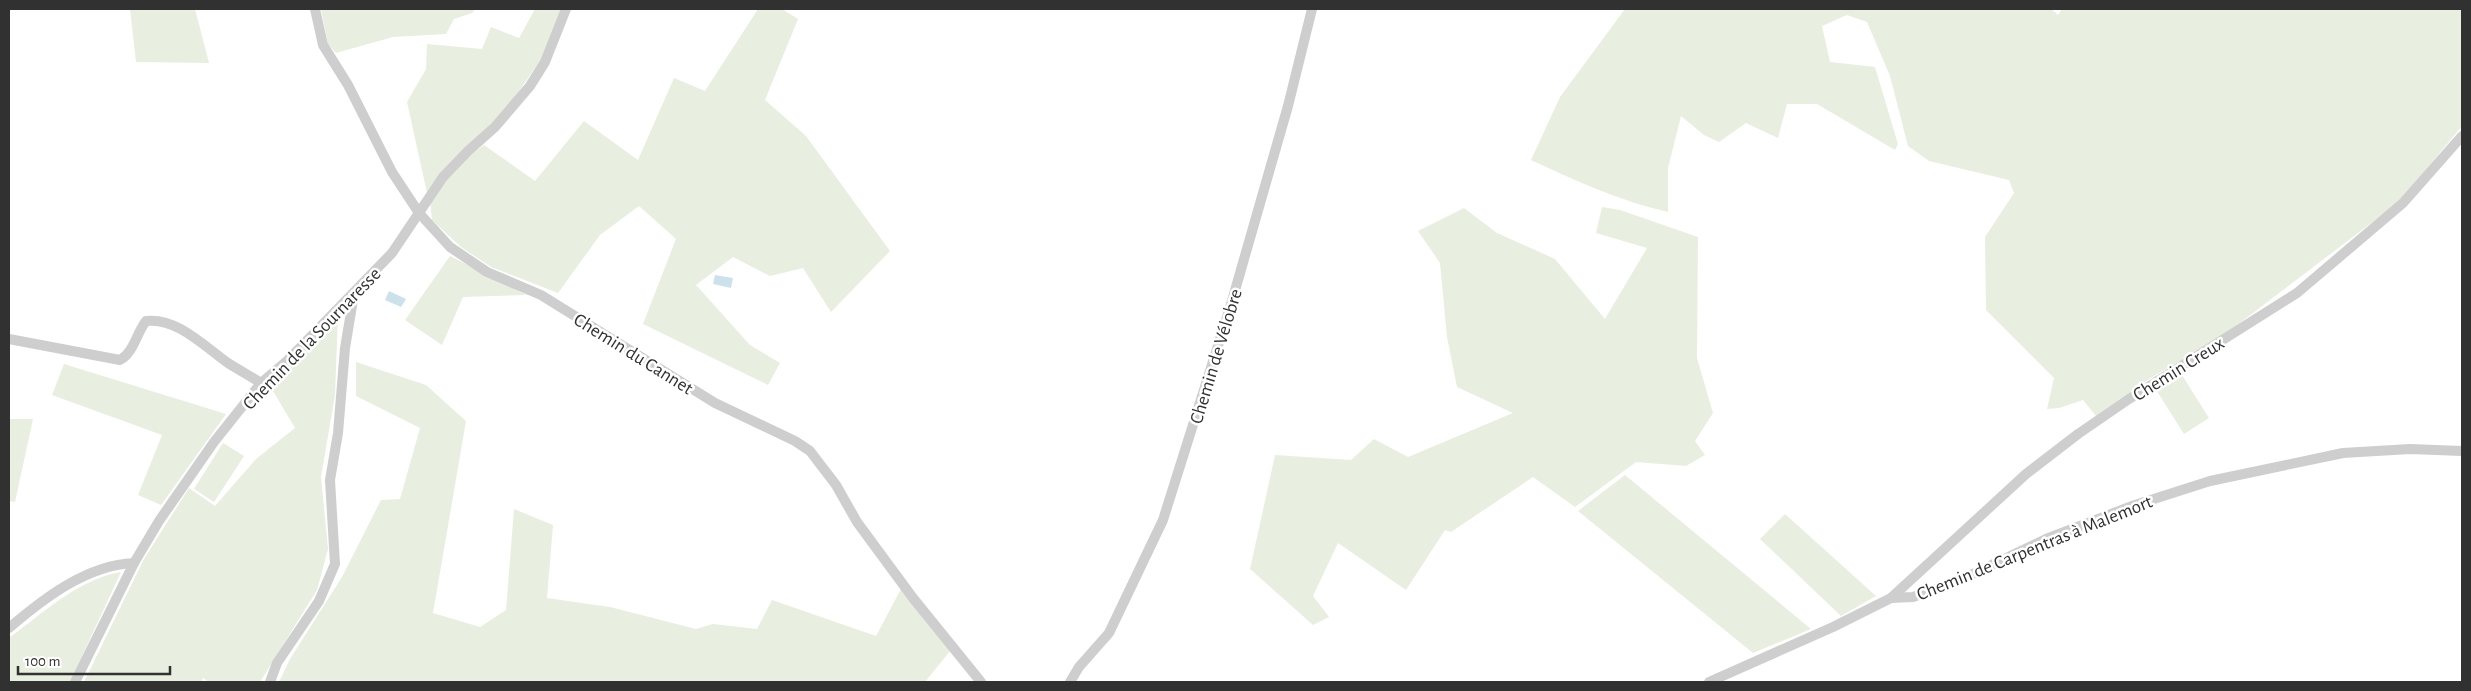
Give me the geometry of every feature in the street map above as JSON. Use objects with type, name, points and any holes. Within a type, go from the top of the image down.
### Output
[{"type":"street","name":"Chemin du Cannet","points":[[315,9],[323,45],[348,85],[392,172],[419,213],[450,247],[487,272],[541,295],[715,403],[796,441],[810,450],[836,485],[857,522],[913,598],[981,682]]},
{"type":"street","name":"Chemin de la Sournaresse","points":[[75,682],[134,564],[159,521],[214,442],[261,383],[288,360],[392,253],[443,177],[495,127],[530,86],[544,62],[566,9]]},
{"type":"street","name":"Chemin de Vélobre","points":[[1070,682],[1079,666],[1109,633],[1163,520],[1232,301],[1288,106],[1312,9]]},
{"type":"street","name":"Chemin Creux","points":[[1891,598],[2026,474],[2071,440],[2137,394],[2297,294],[2404,203],[2462,136]]},
{"type":"street","points":[[270,682],[277,663],[318,601],[335,564],[330,480],[338,433],[345,348],[354,294]]},
{"type":"street","points":[[9,340],[120,360],[128,355],[139,330],[146,321],[155,320],[173,325],[261,383]]},
{"type":"street","name":"Chemin de Carpentras à Malemort","points":[[1709,682],[1833,627],[1891,598],[1913,597],[1958,581],[2063,532],[2132,506],[2234,475],[2343,453],[2410,449],[2462,451]]},
{"type":"street","points":[[9,628],[82,576],[120,564],[134,564]]},
{"type":"shaded area","points":[[130,9],[195,9],[209,63],[136,62]]},
{"type":"shaded area","points":[[321,9],[475,9],[472,13],[454,19],[446,34],[393,37],[336,53],[328,44]]},
{"type":"shaded area","points":[[535,9],[562,9],[542,58],[505,111],[427,193],[407,102],[426,69],[427,44],[482,49],[491,27],[519,38]]},
{"type":"shaded area","points":[[758,9],[782,9],[798,19],[765,100],[806,136],[890,251],[831,312],[803,268],[770,276],[733,257],[696,285],[750,345],[780,363],[768,385],[643,324],[676,239],[639,206],[600,235],[558,293],[491,267],[461,247],[432,220],[430,200],[463,160],[484,145],[535,181],[584,121],[638,160],[674,78],[705,91]]},
{"type":"shaded area","points":[[1625,9],[2051,9],[2058,15],[2062,9],[2462,9],[2462,126],[2400,201],[2228,332],[2149,379],[2096,416],[2083,400],[2059,408],[2047,409],[2054,378],[1986,310],[1985,237],[2014,193],[2009,180],[1929,161],[1908,146],[1890,76],[1867,22],[1847,15],[1822,26],[1830,62],[1875,67],[1898,144],[1895,150],[1817,104],[1787,104],[1778,138],[1746,123],[1719,142],[1704,135],[1681,116],[1668,168],[1668,212],[1615,196],[1531,160],[1560,97]]},
{"type":"shaded area","points":[[1602,207],[1620,210],[1698,237],[1697,358],[1713,413],[1695,441],[1705,455],[1686,466],[1636,462],[1575,507],[1533,477],[1451,532],[1445,530],[1406,590],[1338,543],[1313,596],[1329,617],[1313,625],[1250,569],[1275,455],[1351,460],[1374,439],[1408,457],[1513,413],[1457,387],[1447,337],[1440,263],[1418,231],[1464,208],[1497,233],[1555,259],[1605,319],[1647,248],[1596,233]]},
{"type":"shaded area","points":[[450,256],[526,295],[463,297],[442,345],[405,320]]},
{"type":"shaded area","points":[[338,315],[335,395],[321,477],[328,549],[317,590],[260,682],[209,682],[203,678],[201,682],[84,682],[144,559],[189,488],[215,506],[256,459],[295,428],[267,381]]},
{"type":"shaded area","points":[[356,362],[426,385],[466,421],[433,613],[480,627],[506,610],[514,509],[553,525],[547,598],[610,607],[696,629],[713,624],[757,629],[772,600],[876,636],[901,589],[950,651],[925,682],[279,682],[290,659],[342,577],[381,500],[400,499],[420,428],[356,396]]},
{"type":"shaded area","points":[[64,364],[226,414],[161,505],[138,495],[162,435],[52,395]]},
{"type":"shaded area","points":[[2180,372],[2209,418],[2184,434],[2155,388]]},
{"type":"shaded area","points":[[9,419],[33,419],[15,502],[9,501]]},
{"type":"shaded area","points":[[223,443],[244,456],[214,502],[194,489]]},
{"type":"shaded area","points":[[1625,475],[1811,629],[1753,653],[1578,511]]},
{"type":"shaded area","points":[[1785,514],[1876,596],[1841,616],[1760,539]]},
{"type":"shaded area","points":[[121,572],[70,682],[9,682],[9,638],[76,589],[106,576]]},
{"type":"water","points":[[715,275],[733,278],[731,288],[713,284]]},
{"type":"water","points":[[389,291],[406,299],[401,307],[385,300]]}]
